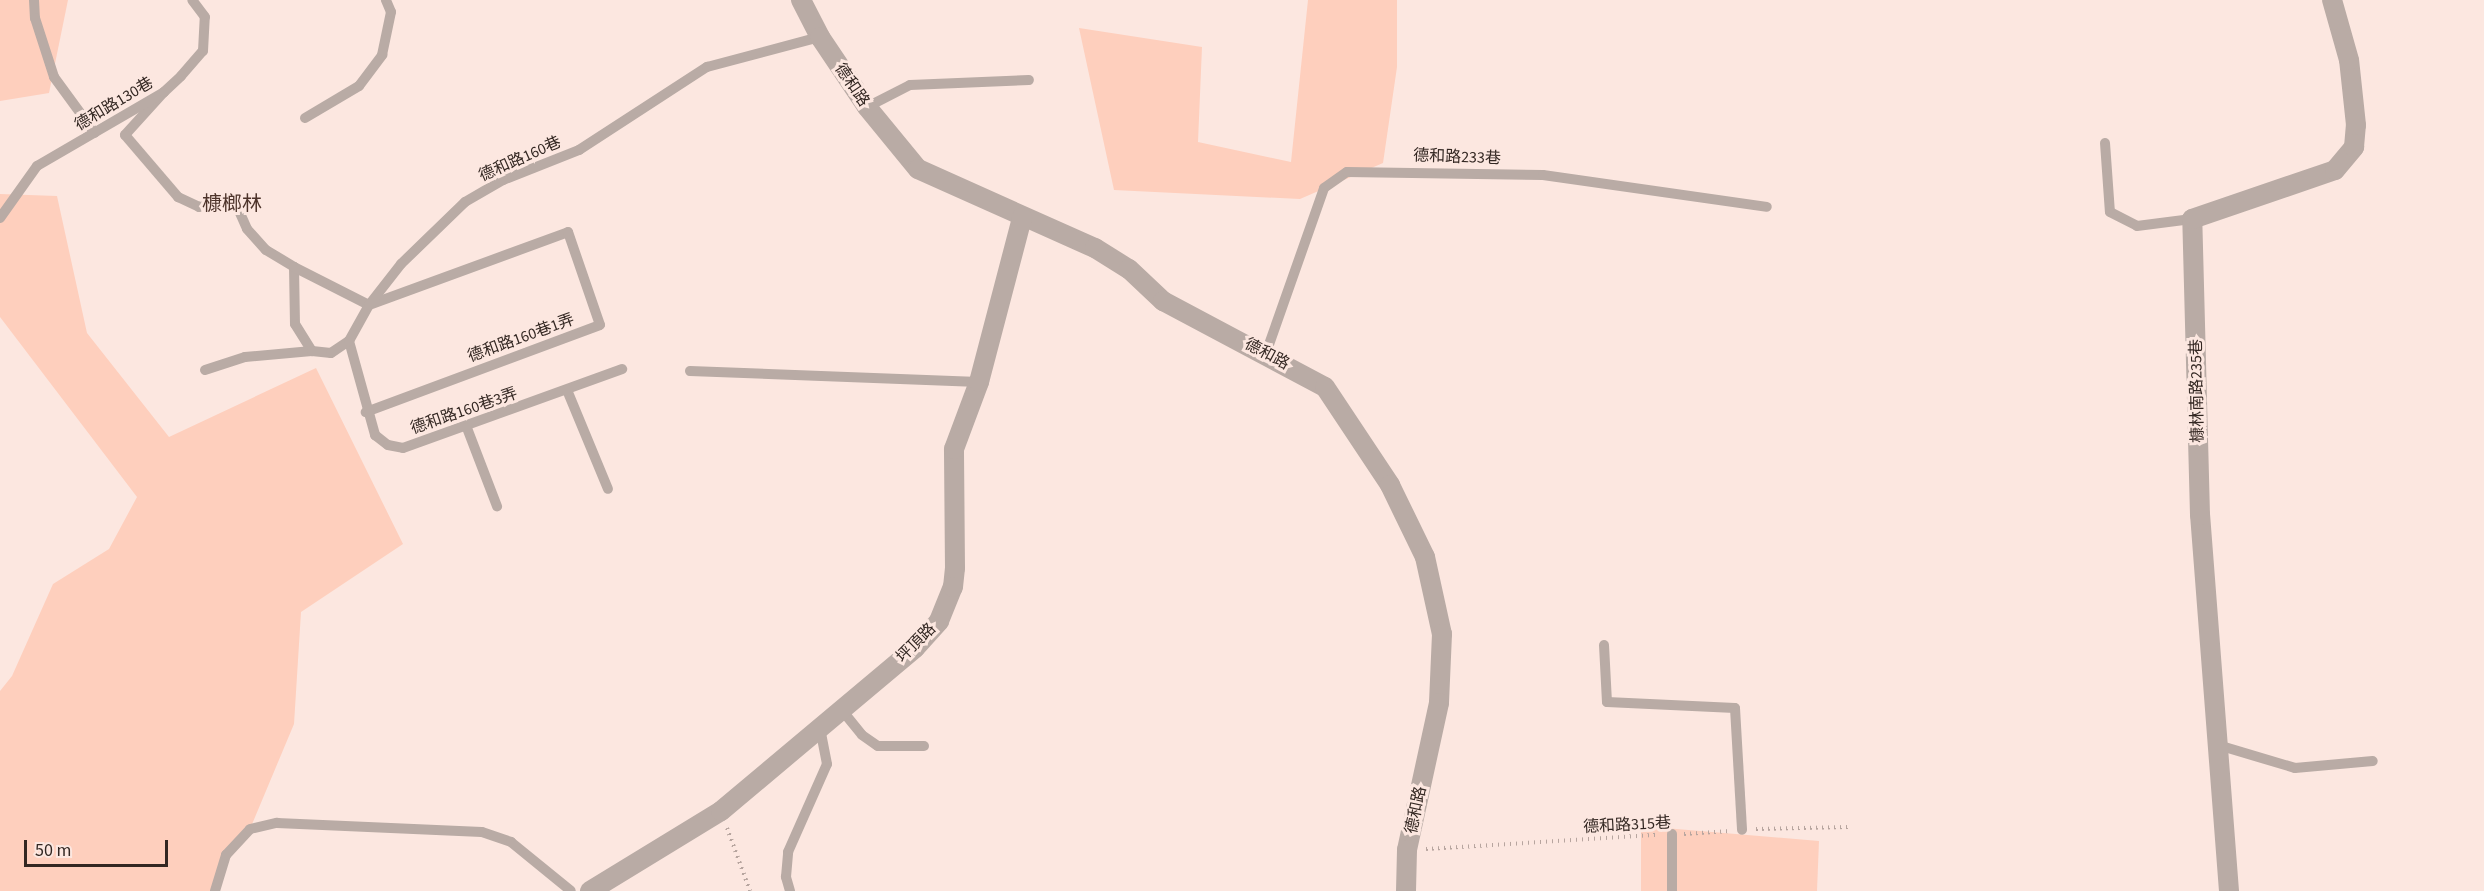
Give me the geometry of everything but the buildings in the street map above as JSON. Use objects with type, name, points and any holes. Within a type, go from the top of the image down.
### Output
[{"type":"street","name":"德和路","points":[[801,0],[820,37],[867,107],[918,169],[1022,218],[1095,248],[1129,268],[1163,301],[1266,353],[1325,387],[1390,485],[1425,557],[1442,634],[1439,703],[1407,850],[1406,891]]},
{"type":"street","points":[[2192,219],[2335,170],[2354,147],[2356,125],[2349,60],[2332,0]]},
{"type":"street","name":"坪頂路","points":[[590,891],[721,811],[915,648],[947,604],[955,568],[954,449],[979,382],[1022,218]]},
{"type":"street","name":"槺林南路235巷","points":[[2192,219],[2200,514],[2229,891]]},
{"type":"lane","points":[[34,0],[35,18],[54,77],[95,133]]},
{"type":"lane","name":"德和路130巷","points":[[0,218],[37,166],[164,92],[203,51],[205,17],[192,0]]},
{"type":"lane","points":[[305,118],[359,86],[382,55],[391,12],[386,0]]},
{"type":"lane","name":"德和路160巷","points":[[349,341],[369,305],[401,264],[465,202],[503,180],[579,150],[707,67],[820,37]]},
{"type":"lane","points":[[867,107],[910,85],[1029,80]]},
{"type":"lane","points":[[164,92],[125,135],[178,197],[199,207],[226,199],[237,204],[247,229],[266,250],[294,267],[369,305]]},
{"type":"lane","points":[[2104,143],[2110,212],[2137,226],[2192,219]]},
{"type":"lane","name":"德和路233巷","points":[[1266,353],[1324,188],[1347,172],[1543,175],[1767,207]]},
{"type":"lane","name":"德和路160巷1弄","points":[[366,412],[600,325],[568,232],[369,305]]},
{"type":"lane","points":[[294,267],[295,324],[312,351]]},
{"type":"lane","points":[[205,370],[245,357],[312,351],[331,353],[349,341]]},
{"type":"lane","name":"德和路160巷3弄","points":[[349,341],[366,412],[375,435],[388,445],[403,448],[467,428],[622,369]]},
{"type":"lane","points":[[690,371],[979,382]]},
{"type":"lane","points":[[567,390],[608,489]]},
{"type":"lane","points":[[467,428],[497,506]]},
{"type":"lane","points":[[1605,645],[1607,702],[1735,708],[1742,830]]},
{"type":"lane","points":[[841,710],[861,735],[878,746],[924,747]]},
{"type":"lane","points":[[790,891],[786,877],[788,852],[827,764],[820,727]]},
{"type":"lane","points":[[2218,746],[2295,768],[2373,761]]},
{"type":"lane","points":[[215,891],[226,855],[250,829],[277,823],[482,832],[511,842],[571,891]]},
{"type":"lane","points":[[1672,834],[1672,891]]},
{"type":"path","points":[[721,811],[750,891]]},
{"type":"path","name":"德和路315巷","points":[[1407,850],[1742,830],[1848,827]]},
{"type":"shaded area","points":[[0,0],[68,0],[49,93],[0,101]]},
{"type":"shaded area","points":[[1308,0],[1397,0],[1397,67],[1383,163],[1300,199],[1114,190],[1079,28],[1202,47],[1198,142],[1291,162]]},
{"type":"shaded area","points":[[0,194],[57,196],[87,333],[169,437],[316,368],[403,544],[301,612],[294,724],[250,829],[226,855],[215,891],[0,891],[0,691],[12,676],[53,584],[109,549],[137,497],[0,317]]},
{"type":"shaded area","points":[[1641,826],[1819,841],[1817,891],[1641,891]]},
{"type":"district","name":"槺榔林","points":[[232,204]]}]
